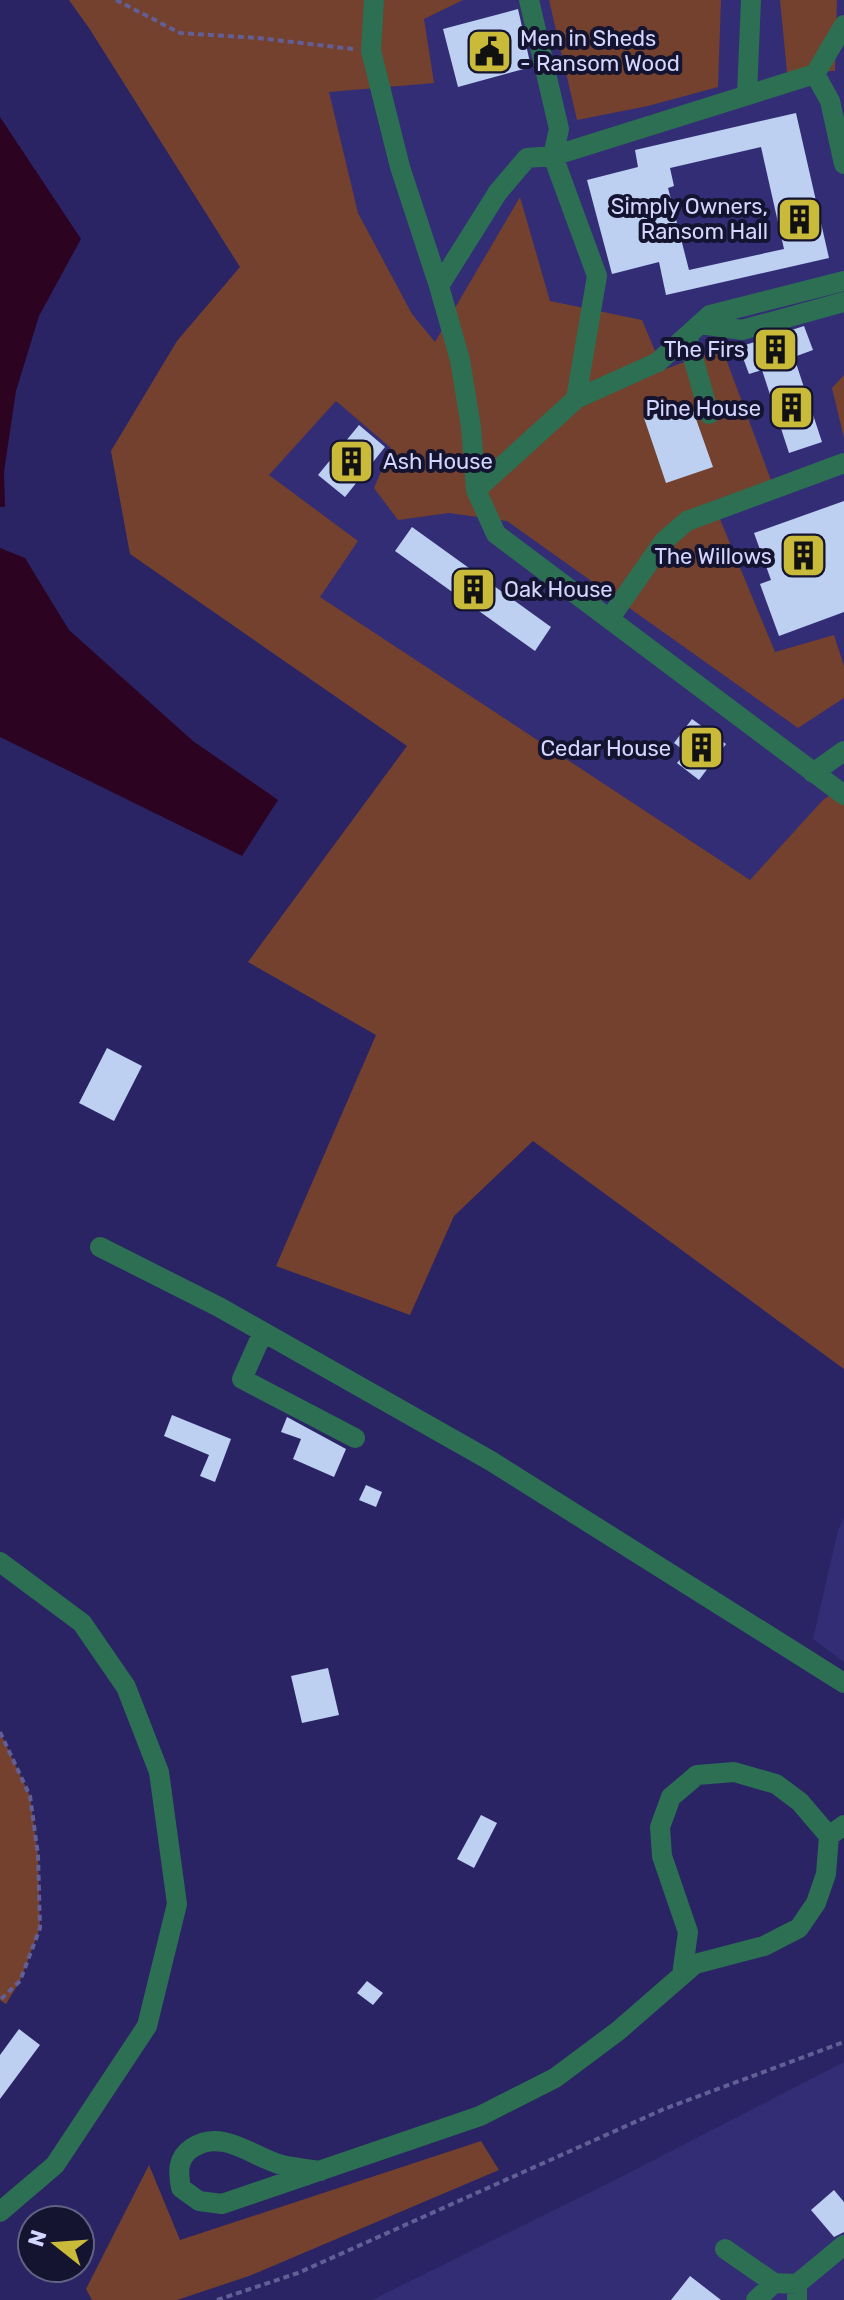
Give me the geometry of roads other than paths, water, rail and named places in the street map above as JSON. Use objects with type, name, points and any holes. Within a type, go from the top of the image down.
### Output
[{"type":"street","points":[[374,0],[371,51],[400,167],[460,360],[471,427],[476,490],[496,534],[844,795]]},
{"type":"street","points":[[529,0],[559,129],[553,156],[597,276],[576,399]]},
{"type":"street","points":[[747,94],[751,0]]},
{"type":"street","points":[[439,286],[498,192],[527,158],[553,156],[815,74],[844,25]]},
{"type":"street","points":[[815,74],[830,101],[844,164]]},
{"type":"street","points":[[476,490],[576,399],[658,362],[710,315],[844,281]]},
{"type":"street","points":[[694,330],[742,330],[844,302]]},
{"type":"street","points":[[694,330],[709,414]]},
{"type":"street","points":[[610,618],[664,541],[687,521],[844,463]]},
{"type":"street","points":[[813,773],[844,751]]},
{"type":"street","points":[[100,1247],[263,1332],[491,1461],[820,1665],[844,1683]]},
{"type":"street","points":[[263,1332],[242,1379],[355,1438]]},
{"type":"street","points":[[0,1562],[82,1623],[126,1687],[159,1772],[177,1904],[147,2026],[55,2165],[0,2212]]},
{"type":"street","points":[[320,2171],[281,2165],[220,2140],[202,2142],[187,2152],[178,2169],[181,2188],[199,2201],[222,2204],[320,2171],[480,2116],[555,2078],[618,2031],[695,1964],[764,1946],[799,1928],[816,1903],[836,1830],[776,1784],[734,1772],[697,1775],[671,1797],[660,1827],[662,1856],[688,1932],[682,1975]]},
{"type":"street","points":[[725,2249],[774,2283],[797,2292],[844,2245]]},
{"type":"street","points":[[756,2300],[774,2283]]},
{"type":"place","name":"Men in Sheds - Ransom Wood","points":[[489,51]]},
{"type":"place","name":"Simply Owners, Ransom Hall","points":[[799,219]]},
{"type":"place","name":"The Firs","points":[[776,349]]},
{"type":"place","name":"Pine House","points":[[792,408]]},
{"type":"place","name":"Ash House","points":[[352,461]]},
{"type":"place","name":"The Willows","points":[[803,556]]},
{"type":"place","name":"Oak House","points":[[473,589]]},
{"type":"place","name":"Cedar House","points":[[702,748]]}]
